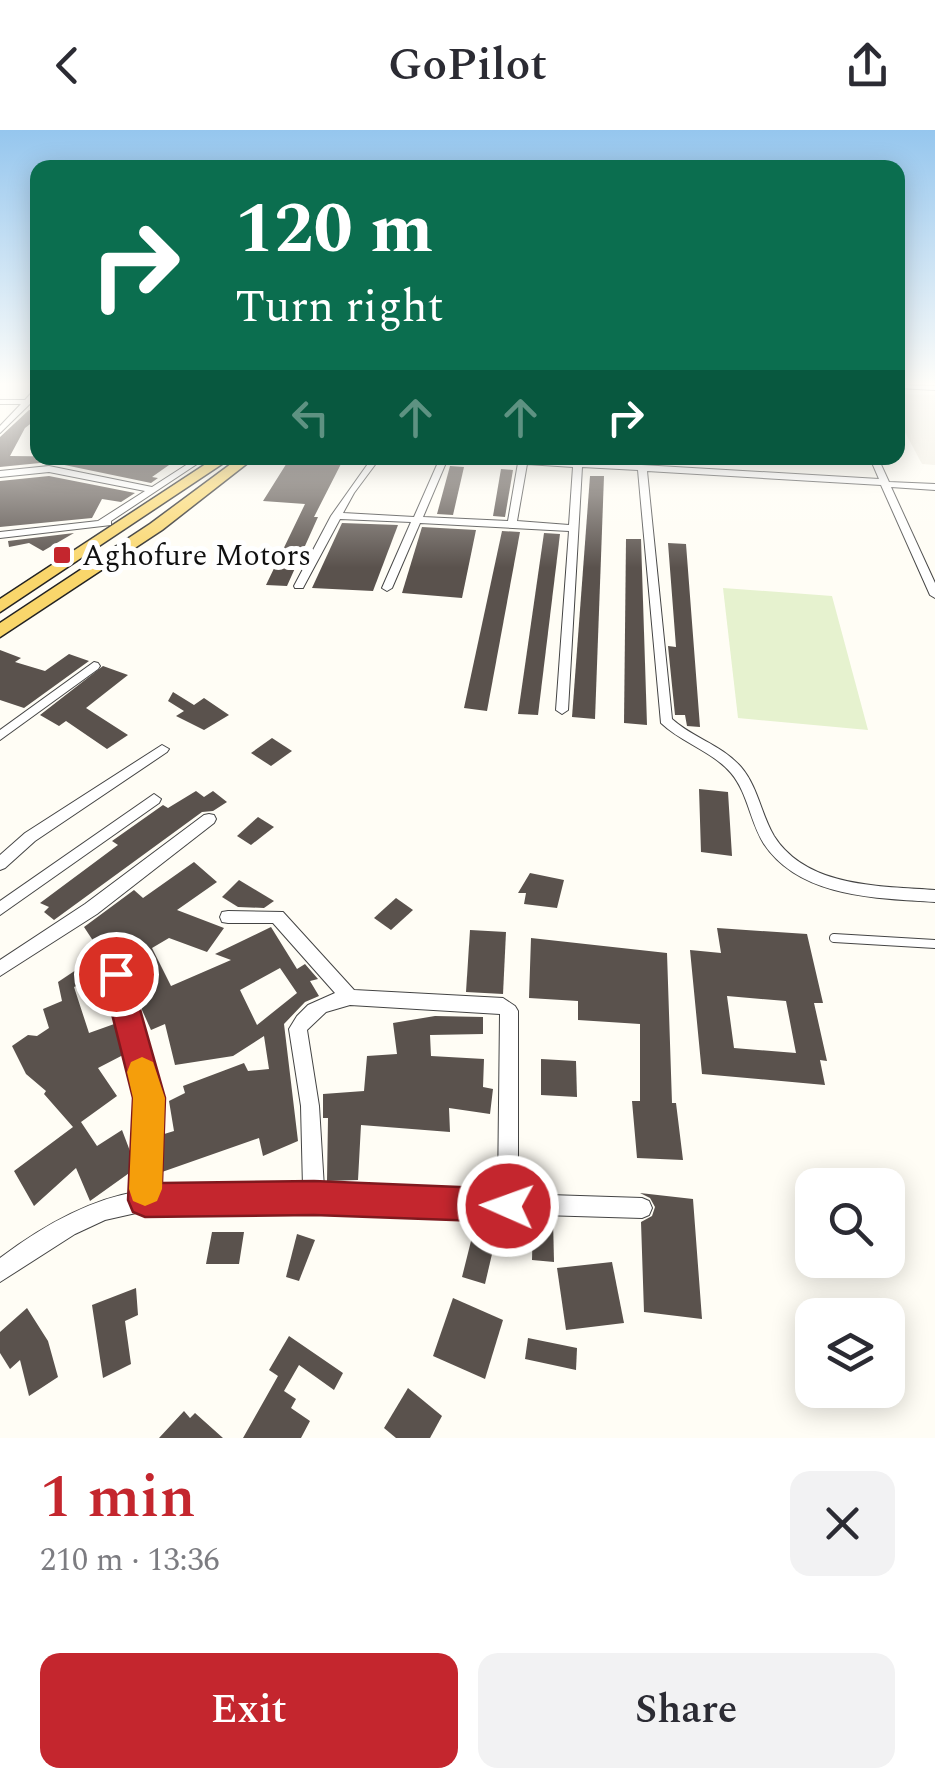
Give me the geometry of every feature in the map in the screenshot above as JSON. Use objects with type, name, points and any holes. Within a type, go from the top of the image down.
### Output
[{"type":"main road","points":[[0,598],[109,523],[210,465]]},
{"type":"main road","points":[[0,607],[212,465]]},
{"type":"main road","points":[[0,618],[163,498],[231,465]]},
{"type":"main road","points":[[0,631],[156,527],[236,465]]},
{"type":"street","points":[[0,536],[109,523],[163,498],[195,465]]},
{"type":"street","points":[[298,586],[336,516],[371,465]]},
{"type":"street","points":[[387,588],[441,465]]},
{"type":"street","points":[[512,524],[521,465]]},
{"type":"street","points":[[562,710],[578,465]]},
{"type":"street","points":[[594,465],[935,487]]},
{"type":"street","points":[[877,465],[935,595]]},
{"type":"street","points":[[642,468],[666,720],[682,736],[730,763],[770,841],[796,869],[836,882],[935,896]]},
{"type":"street","points":[[0,474],[49,470],[163,498]]},
{"type":"street","points":[[336,516],[573,528]]},
{"type":"street","points":[[0,736],[94,666]]},
{"type":"street","points":[[0,864],[30,837],[162,748]]},
{"type":"street","points":[[0,909],[154,799]]},
{"type":"street","points":[[0,970],[91,909],[209,819]]},
{"type":"street","points":[[228,917],[276,918],[350,996]]},
{"type":"street","points":[[116,974],[149,1098],[145,1200]]},
{"type":"street","points":[[314,1198],[310,1106],[298,1029],[308,1012],[350,996],[504,1006],[509,1011],[508,1206]]},
{"type":"street","points":[[0,1271],[36,1244],[86,1218],[120,1204],[145,1200],[314,1198],[642,1208]]},
{"type":"lane","points":[[834,938],[935,944]]},
{"type":"green space","points":[[723,588],[832,596],[868,730],[738,718]]},
{"type":"shaded area","points":[[912,446],[935,446],[935,465],[922,464]]},
{"type":"building","points":[[0,446],[15,446],[10,456],[30,456],[30,464],[0,467]]},
{"type":"building","points":[[64,465],[169,465],[152,477],[158,478],[151,483]]},
{"type":"building","points":[[286,465],[340,465],[314,517],[318,517],[287,586],[266,585],[305,504],[263,501]]},
{"type":"building","points":[[450,466],[464,467],[453,515],[437,514]]},
{"type":"building","points":[[501,469],[513,470],[505,517],[493,516]]},
{"type":"building","points":[[49,476],[135,493],[121,502],[102,499],[92,518],[0,527],[0,481]]},
{"type":"building","points":[[590,476],[604,476],[595,719],[572,717]]},
{"type":"building","points":[[342,523],[398,525],[373,591],[312,588]]},
{"type":"building","points":[[422,527],[476,530],[462,598],[402,593]]},
{"type":"building","points":[[502,531],[520,532],[487,711],[464,708]]},
{"type":"building","points":[[74,533],[43,551],[29,543],[9,547],[8,541]]},
{"type":"building","points":[[544,533],[560,534],[538,715],[518,714]]},
{"type":"building","points":[[626,539],[641,539],[647,725],[624,723]]},
{"type":"building","points":[[668,543],[686,544],[700,727],[687,726],[685,715],[675,715],[668,646],[676,647]]},
{"type":"building","points":[[0,650],[21,658],[15,662],[45,671],[69,654],[89,661],[24,708],[0,700]]},
{"type":"building","points":[[103,666],[128,675],[86,708],[128,735],[107,749],[66,721],[59,726],[40,715]]},
{"type":"building","points":[[173,692],[194,705],[204,698],[229,715],[204,730],[176,716],[184,711],[168,701]]},
{"type":"building","points":[[272,738],[292,751],[271,766],[251,753]]},
{"type":"building","points":[[699,789],[728,792],[732,856],[701,852]]},
{"type":"building","points":[[196,791],[204,797],[213,791],[227,802],[213,811],[202,812],[54,920],[44,912],[49,907],[40,903],[118,845],[112,841],[163,805],[168,808]]},
{"type":"building","points":[[258,817],[274,827],[251,845],[237,836]]},
{"type":"building","points":[[194,862],[217,882],[177,910],[224,928],[207,952],[169,938],[152,948],[171,986],[231,960],[215,954],[271,927],[297,969],[305,964],[318,979],[310,981],[319,996],[305,1002],[284,1024],[298,1141],[263,1156],[259,1138],[162,1172],[161,1135],[174,1131],[169,1101],[185,1093],[183,1086],[244,1063],[248,1071],[269,1069],[264,1036],[233,1056],[175,1065],[165,1024],[151,1030],[138,1001],[144,998],[125,968],[109,965],[84,927],[134,890],[143,898]],"holes":[[[280,968],[297,993],[257,1025],[240,990]]]},
{"type":"building","points":[[530,873],[564,880],[557,908],[524,904],[526,893],[518,893]]},
{"type":"building","points":[[239,880],[274,901],[264,908],[238,907],[222,897]]},
{"type":"building","points":[[396,898],[413,910],[391,930],[374,918]]},
{"type":"building","points":[[717,928],[807,934],[823,1003],[814,1003],[827,1061],[820,1060],[825,1085],[702,1074],[690,950],[721,953]],"holes":[[[727,996],[786,1001],[796,1053],[734,1048]]]},
{"type":"building","points":[[470,930],[506,932],[503,994],[466,992]]},
{"type":"building","points":[[531,938],[667,953],[672,1103],[676,1103],[683,1160],[637,1158],[632,1101],[640,1101],[640,1024],[578,1020],[578,1001],[529,998]]},
{"type":"building","points":[[85,964],[83,983],[74,987],[89,1033],[117,1023],[125,1054],[98,1068],[117,1096],[81,1122],[97,1146],[122,1130],[133,1159],[132,1171],[90,1201],[76,1168],[34,1206],[14,1171],[73,1127],[44,1094],[46,1091],[26,1074],[12,1046],[49,1028],[43,1009],[62,1001],[58,982]]},
{"type":"building","points":[[435,1016],[483,1017],[483,1034],[430,1035],[431,1056],[484,1059],[483,1087],[493,1089],[490,1114],[449,1108],[450,1132],[361,1125],[358,1180],[327,1181],[328,1118],[323,1118],[323,1094],[364,1091],[367,1056],[397,1054],[393,1023]]},
{"type":"building","points":[[541,1059],[576,1061],[577,1097],[541,1095]]},
{"type":"building","points":[[640,1193],[693,1199],[702,1319],[644,1312],[641,1222],[652,1216],[655,1207],[650,1198]]},
{"type":"building","points":[[477,1217],[499,1224],[485,1284],[462,1277]]},
{"type":"building","points":[[533,1218],[553,1219],[554,1262],[532,1260]]},
{"type":"building","points":[[212,1232],[244,1232],[239,1264],[206,1264]]},
{"type":"building","points":[[297,1234],[315,1240],[299,1281],[286,1277]]},
{"type":"building","points":[[612,1262],[624,1323],[566,1330],[557,1268]]},
{"type":"building","points":[[136,1288],[138,1315],[125,1321],[131,1364],[103,1378],[92,1305]]},
{"type":"building","points":[[453,1298],[503,1320],[485,1379],[433,1356]]},
{"type":"building","points":[[27,1308],[48,1341],[58,1377],[29,1396],[20,1360],[10,1369],[0,1353],[0,1332]]},
{"type":"building","points":[[289,1336],[343,1373],[334,1390],[299,1365],[284,1391],[296,1399],[291,1408],[310,1421],[301,1438],[243,1438],[278,1376],[269,1370]]},
{"type":"building","points":[[528,1338],[577,1348],[576,1370],[525,1359]]},
{"type":"building","points":[[408,1388],[442,1416],[430,1438],[396,1438],[384,1428]]},
{"type":"building","points":[[184,1411],[190,1418],[195,1413],[223,1438],[159,1438]]},
{"type":"slow traffic","points":[[142,1072],[149,1098],[145,1189]]},
{"type":"place","name":"Aghofure Motors","points":[[62,555]]},
{"type":"route","points":[[116,974],[149,1098],[145,1200],[314,1198],[508,1206]]}]
